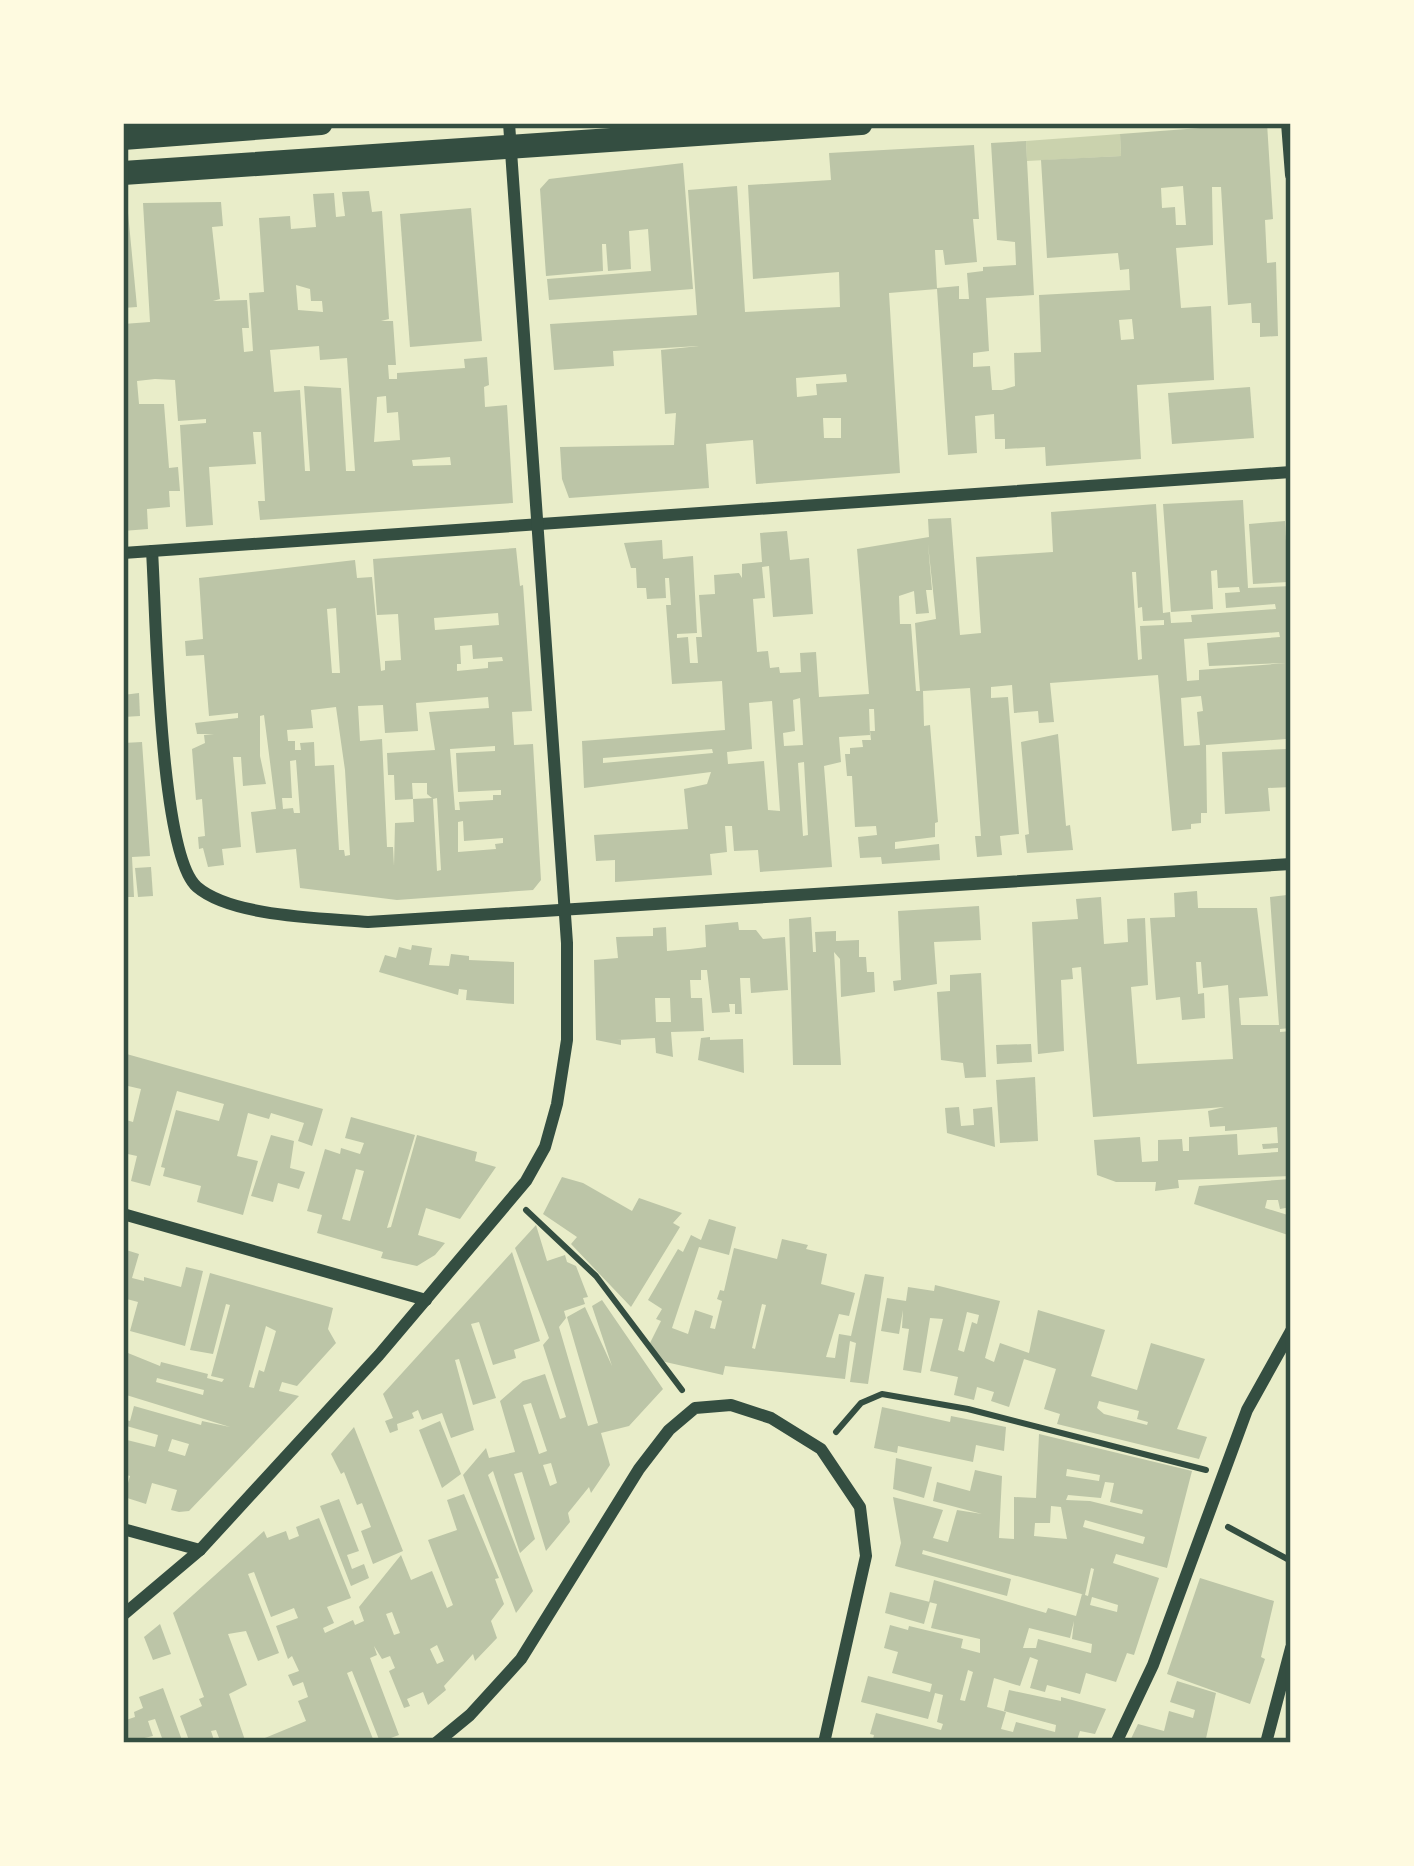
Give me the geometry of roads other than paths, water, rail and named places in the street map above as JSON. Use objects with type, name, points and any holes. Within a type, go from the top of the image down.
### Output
[{"type":"main road","points":[[123,138],[321,123]]},
{"type":"main road","points":[[123,172],[510,135],[861,123]]},
{"type":"street","points":[[1287,123],[1291,175]]},
{"type":"street","points":[[123,1615],[200,1550],[426,1300],[513,1197],[545,1147],[557,1104],[567,1040],[565,907],[510,135]]},
{"type":"street","points":[[123,553],[1291,472]]},
{"type":"street","points":[[152,551],[164,743],[177,847],[183,870],[195,886],[213,898],[244,907],[368,922],[1291,864]]},
{"type":"street","points":[[123,1214],[426,1300]]},
{"type":"street","points":[[1116,1743],[1181,1593],[1221,1474],[1262,1380],[1291,1331]]},
{"type":"street","points":[[436,1743],[470,1715],[521,1659],[639,1469],[669,1430],[694,1408],[731,1406],[771,1418],[821,1450],[860,1507],[866,1556],[824,1743]]},
{"type":"street","points":[[123,1528],[200,1550]]},
{"type":"street","points":[[1266,1743],[1291,1648]]}]
